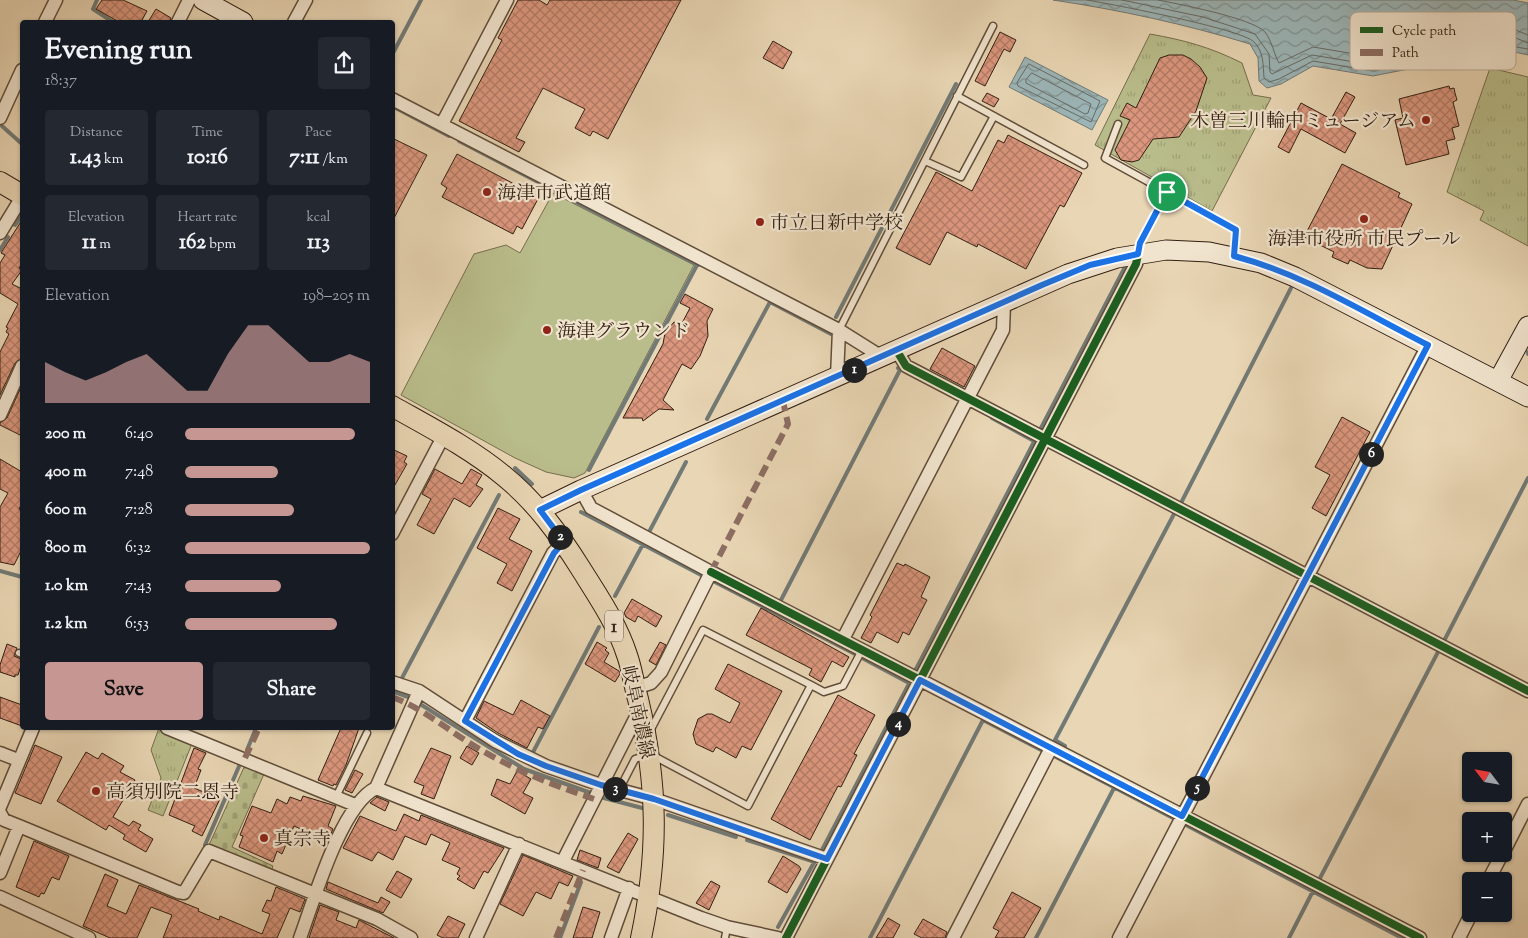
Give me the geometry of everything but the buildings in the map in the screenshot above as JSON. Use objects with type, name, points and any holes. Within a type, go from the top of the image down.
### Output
[{"type":"main road","points":[[204,0],[239,20]]},
{"type":"main road","points":[[0,182],[20,195]]},
{"type":"main road","points":[[540,510],[581,490],[1090,265],[1166,250],[1234,256],[1261,263],[1295,276],[1528,397]]},
{"type":"main road","points":[[1498,381],[1528,326]]},
{"type":"main road","name":"岐阜南濃線","points":[[395,408],[464,447],[505,477],[540,510],[564,542],[605,607],[627,655],[648,746],[654,799],[655,837],[650,896],[641,938]]},
{"type":"street","points":[[46,20],[56,0]]},
{"type":"street","points":[[179,20],[189,0]]},
{"type":"street","points":[[295,20],[306,0]]},
{"type":"street","points":[[442,124],[507,0]]},
{"type":"street","points":[[0,118],[20,74]]},
{"type":"street","points":[[395,100],[889,354],[906,366],[968,399],[1528,691]]},
{"type":"street","points":[[0,233],[20,199]]},
{"type":"street","points":[[786,938],[1136,264],[1138,254]]},
{"type":"street","points":[[843,640],[1003,330],[1004,304]]},
{"type":"street","points":[[837,377],[839,330]]},
{"type":"street","points":[[1119,938],[1428,345]]},
{"type":"street","points":[[0,415],[20,370]]},
{"type":"street","points":[[395,528],[444,435]]},
{"type":"street","points":[[581,490],[591,508],[711,572],[1420,938]]},
{"type":"street","points":[[465,721],[554,553],[564,542]]},
{"type":"street","points":[[635,688],[651,683],[661,672],[711,572]]},
{"type":"street","points":[[395,683],[419,691],[518,754],[601,785],[654,799],[827,859]]},
{"type":"street","points":[[300,938],[347,819],[355,805],[367,792],[376,788],[419,691]]},
{"type":"street","points":[[563,861],[635,719],[641,715]]},
{"type":"street","points":[[0,807],[32,730]]},
{"type":"street","points":[[172,730],[355,805]]},
{"type":"street","points":[[953,938],[1051,748]]},
{"type":"street","points":[[0,753],[18,760]]},
{"type":"street","points":[[376,788],[650,896],[726,932],[778,938]]},
{"type":"street","points":[[1512,835],[1528,804]]},
{"type":"street","points":[[0,813],[4,820],[178,892],[184,893],[209,851],[378,919],[411,938]]},
{"type":"street","points":[[0,873],[19,826]]},
{"type":"street","points":[[476,938],[519,844]]},
{"type":"street","points":[[611,938],[630,888]]},
{"type":"street","points":[[0,897],[89,938]]},
{"type":"street","points":[[1459,938],[1467,922]]},
{"type":"lane","points":[[839,330],[993,26]]},
{"type":"lane","points":[[957,96],[1084,165]]},
{"type":"lane","points":[[924,160],[961,177],[994,116]]},
{"type":"lane","points":[[1118,124],[1105,158],[1236,230],[1234,256]]},
{"type":"lane","points":[[1138,254],[1140,243],[1167,192]]},
{"type":"lane","points":[[619,790],[635,759],[648,746],[703,630],[824,692],[843,686],[862,650]]},
{"type":"lane","points":[[648,746],[748,806],[811,685]]},
{"type":"lane","points":[[336,797],[367,733]]},
{"type":"green space","points":[[1150,34],[1197,45],[1242,63],[1253,95],[1271,98],[1212,211],[1095,145]]},
{"type":"green space","points":[[1489,70],[1498,70],[1528,77],[1528,246],[1480,220],[1484,211],[1447,192]]},
{"type":"green space","name":"海津グラウンド","points":[[553,193],[694,265],[585,473],[574,478],[546,472],[515,458],[401,395],[474,254],[506,245],[520,253]]},
{"type":"green space","points":[[158,730],[164,730],[193,741],[163,816],[148,810],[161,778],[151,750]]},
{"type":"green space","points":[[245,765],[264,774],[232,847],[273,866],[271,872],[209,845]]},
{"type":"water","points":[[1053,0],[1513,0],[1528,3],[1528,55],[1516,52],[1516,12],[1350,12],[1350,70],[1403,70],[1373,76],[1313,66],[1281,84],[1267,88],[1259,81],[1258,58],[1250,44],[1152,18]]},
{"type":"water","points":[[1025,57],[1108,100],[1092,130],[1009,87]]},
{"type":"waterway","points":[[97,0],[93,9],[110,20]]},
{"type":"waterway","points":[[395,49],[421,0]]},
{"type":"waterway","points":[[836,317],[956,84]]},
{"type":"waterway","points":[[395,108],[449,136]]},
{"type":"waterway","points":[[2,126],[20,142]]},
{"type":"waterway","points":[[459,141],[542,184]]},
{"type":"waterway","points":[[556,192],[698,265]]},
{"type":"waterway","points":[[15,225],[20,218]]},
{"type":"waterway","points":[[0,250],[8,237]]},
{"type":"waterway","points":[[589,470],[697,265]]},
{"type":"waterway","points":[[1041,428],[1125,267]]},
{"type":"waterway","points":[[1181,503],[1291,288]]},
{"type":"waterway","points":[[707,419],[770,302],[831,334]]},
{"type":"waterway","points":[[780,602],[900,370],[898,368]]},
{"type":"waterway","points":[[992,418],[1034,441]]},
{"type":"waterway","points":[[914,673],[1036,438]]},
{"type":"waterway","points":[[648,534],[686,462]]},
{"type":"waterway","points":[[515,468],[532,484]]},
{"type":"waterway","points":[[1444,641],[1528,478]]},
{"type":"waterway","points":[[402,678],[499,495]]},
{"type":"waterway","points":[[581,512],[701,575]]},
{"type":"waterway","points":[[1064,749],[1065,746],[1055,740],[1174,514]]},
{"type":"waterway","points":[[615,596],[643,544]]},
{"type":"waterway","points":[[0,571],[20,576]]},
{"type":"waterway","points":[[713,581],[855,654]]},
{"type":"waterway","points":[[531,756],[599,627]]},
{"type":"waterway","points":[[1319,880],[1438,652]]},
{"type":"waterway","points":[[864,659],[909,683]]},
{"type":"waterway","points":[[822,850],[911,680]]},
{"type":"waterway","points":[[395,692],[411,698]]},
{"type":"waterway","points":[[420,704],[524,769],[591,793]]},
{"type":"waterway","points":[[870,938],[983,720],[1043,751]]},
{"type":"waterway","points":[[247,750],[255,730]]},
{"type":"waterway","points":[[1054,756],[1173,818]]},
{"type":"waterway","points":[[205,845],[240,764]]},
{"type":"waterway","points":[[1036,938],[1114,788]]},
{"type":"waterway","points":[[600,797],[646,809]]},
{"type":"waterway","points":[[668,815],[736,837]]},
{"type":"waterway","points":[[1184,824],[1402,938]]},
{"type":"waterway","points":[[747,840],[815,862]]},
{"type":"waterway","points":[[778,927],[816,859]]},
{"type":"waterway","points":[[560,938],[581,882]]},
{"type":"waterway","points":[[1289,938],[1313,891]]},
{"type":"marked path","points":[[711,572],[788,424],[783,401]]},
{"type":"marked path","points":[[395,698],[416,708],[495,758],[550,783],[594,799]]},
{"type":"marked path","points":[[245,758],[258,730]]},
{"type":"marked path","points":[[556,938],[583,870]]},
{"type":"cycle path","points":[[786,938],[1136,264],[1138,254]]},
{"type":"cycle path","points":[[897,351],[906,366],[1528,691]]},
{"type":"cycle path","points":[[711,572],[1420,938]]},
{"type":"place","name":"木曽三川輪中ミュージアム","points":[[1426,120]]},
{"type":"place","name":"海津市武道館","points":[[487,192]]},
{"type":"place","name":"海津市役所 市民プール","points":[[1364,219]]},
{"type":"place","name":"市立日新中学校","points":[[760,222]]},
{"type":"place","name":"海津グラウンド","points":[[547,330]]},
{"type":"place","name":"高須別院二恩寺","points":[[96,791]]},
{"type":"place","name":"真宗寺","points":[[264,838]]},
{"type":"route","points":[[1167,192],[1236,230],[1233,247],[1234,256],[1261,263],[1295,276],[1428,345],[1182,816],[920,680],[827,859],[654,799],[601,785],[546,766],[518,754],[465,721],[554,553],[564,542],[540,510],[581,490],[951,328],[1042,285],[1090,265],[1138,254],[1140,243],[1167,192]]}]
